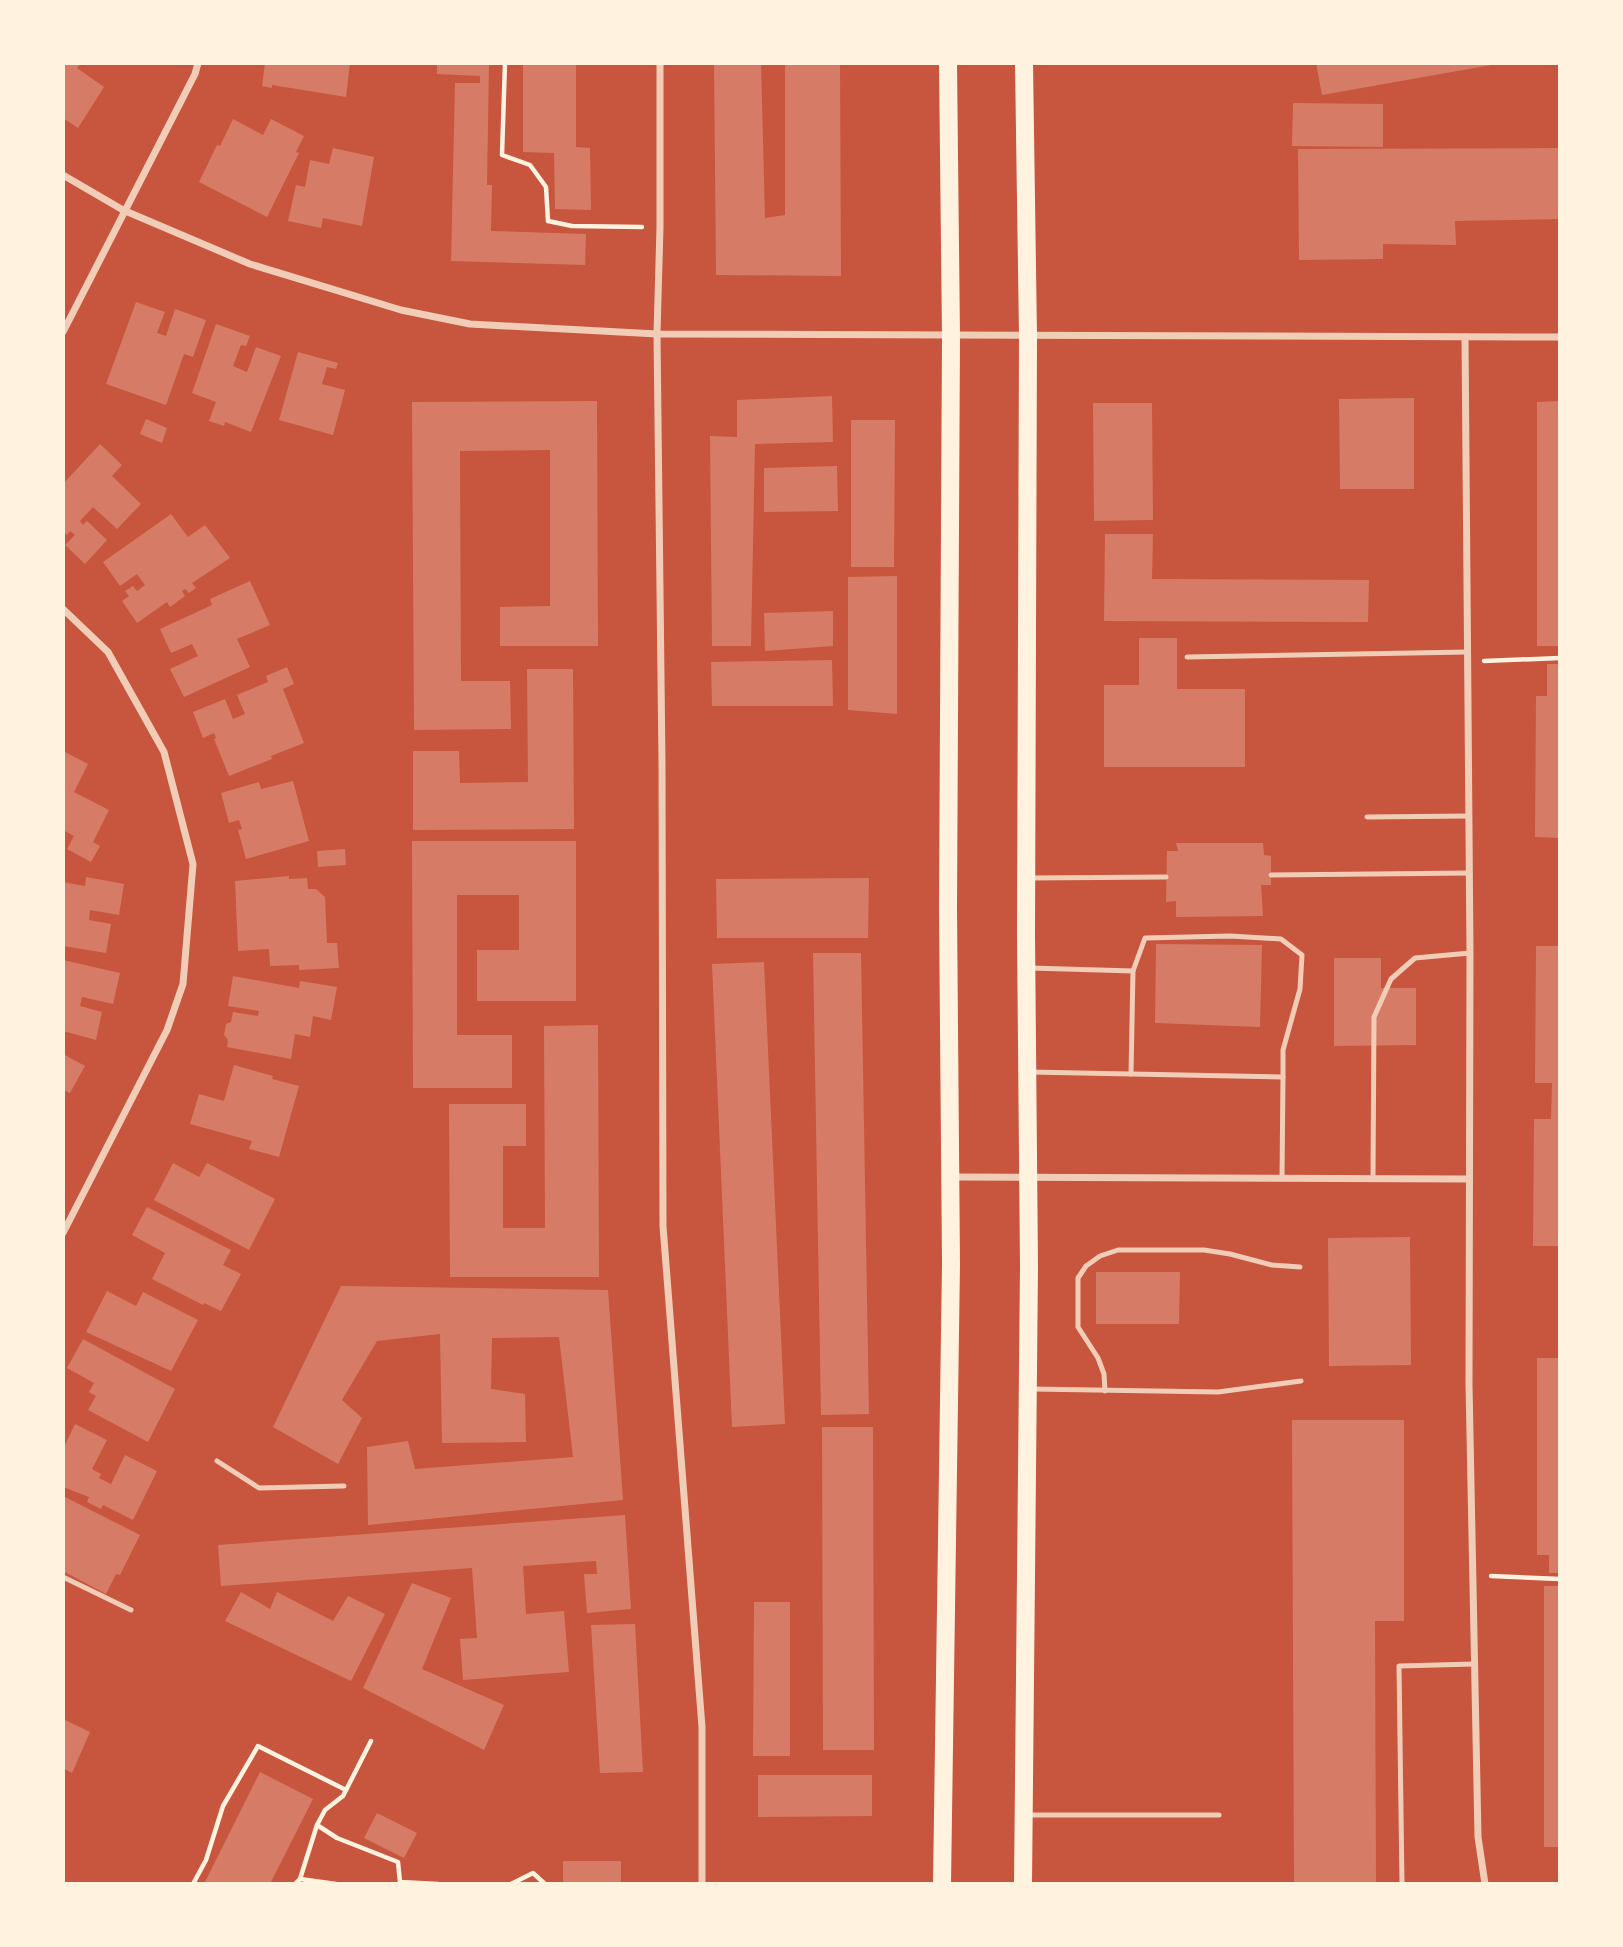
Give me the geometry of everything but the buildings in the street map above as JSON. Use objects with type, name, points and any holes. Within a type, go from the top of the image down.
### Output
[{"type":"main road","points":[[942,1884],[951,1264],[947,891],[951,336],[948,63]]},
{"type":"main road","points":[[1023,1884],[1028,1177],[1028,336],[1024,63]]},
{"type":"street","points":[[63,332],[123,210],[195,75],[198,63]]},
{"type":"street","points":[[660,63],[657,334],[662,763],[663,1226],[702,1727],[702,1884]]},
{"type":"street","points":[[63,175],[123,210],[250,264],[401,310],[470,324],[657,334],[1560,337]]},
{"type":"street","points":[[1465,337],[1470,873],[1469,1384],[1478,1837],[1485,1884]]},
{"type":"street","points":[[63,609],[108,652],[164,752],[193,864],[183,984],[167,1030],[63,1233]]},
{"type":"street","points":[[950,1177],[1469,1179]]},
{"type":"lane","points":[[1187,657],[1468,652]]},
{"type":"lane","points":[[1367,817],[1469,816]]},
{"type":"lane","points":[[1271,875],[1470,873]]},
{"type":"lane","points":[[1026,878],[1166,877]]},
{"type":"lane","points":[[1131,1074],[1133,971],[1145,938],[1230,936],[1281,939],[1302,955],[1300,989],[1283,1050],[1282,1178]]},
{"type":"lane","points":[[1373,1178],[1374,1017],[1391,979],[1415,958],[1470,953]]},
{"type":"lane","points":[[1026,968],[1133,971]]},
{"type":"lane","points":[[1027,1072],[1283,1077]]},
{"type":"lane","points":[[1105,1391],[1104,1374],[1098,1358],[1078,1327],[1078,1278],[1086,1266],[1100,1256],[1118,1251],[1204,1251],[1230,1254],[1272,1265],[1300,1267]]},
{"type":"lane","points":[[1027,1389],[1218,1392],[1301,1381]]},
{"type":"lane","points":[[217,1461],[259,1488],[344,1486]]},
{"type":"lane","points":[[63,1577],[131,1610]]},
{"type":"lane","points":[[1402,1884],[1399,1666],[1474,1664]]},
{"type":"lane","points":[[1023,1815],[1219,1815]]},
{"type":"path","points":[[505,63],[502,155],[530,165],[546,187],[548,221],[572,226],[660,227]]},
{"type":"path","points":[[1468,662],[1560,658]]},
{"type":"path","points":[[1473,1575],[1560,1579]]},
{"type":"path","points":[[335,1884],[297,1882],[317,1825],[325,1810],[343,1796],[371,1741]]},
{"type":"path","points":[[193,1884],[206,1860],[223,1806],[258,1746],[346,1790]]},
{"type":"path","points":[[317,1825],[337,1838],[398,1861],[398,1883],[439,1884]]},
{"type":"path","points":[[510,1884],[533,1873],[545,1884]]}]
